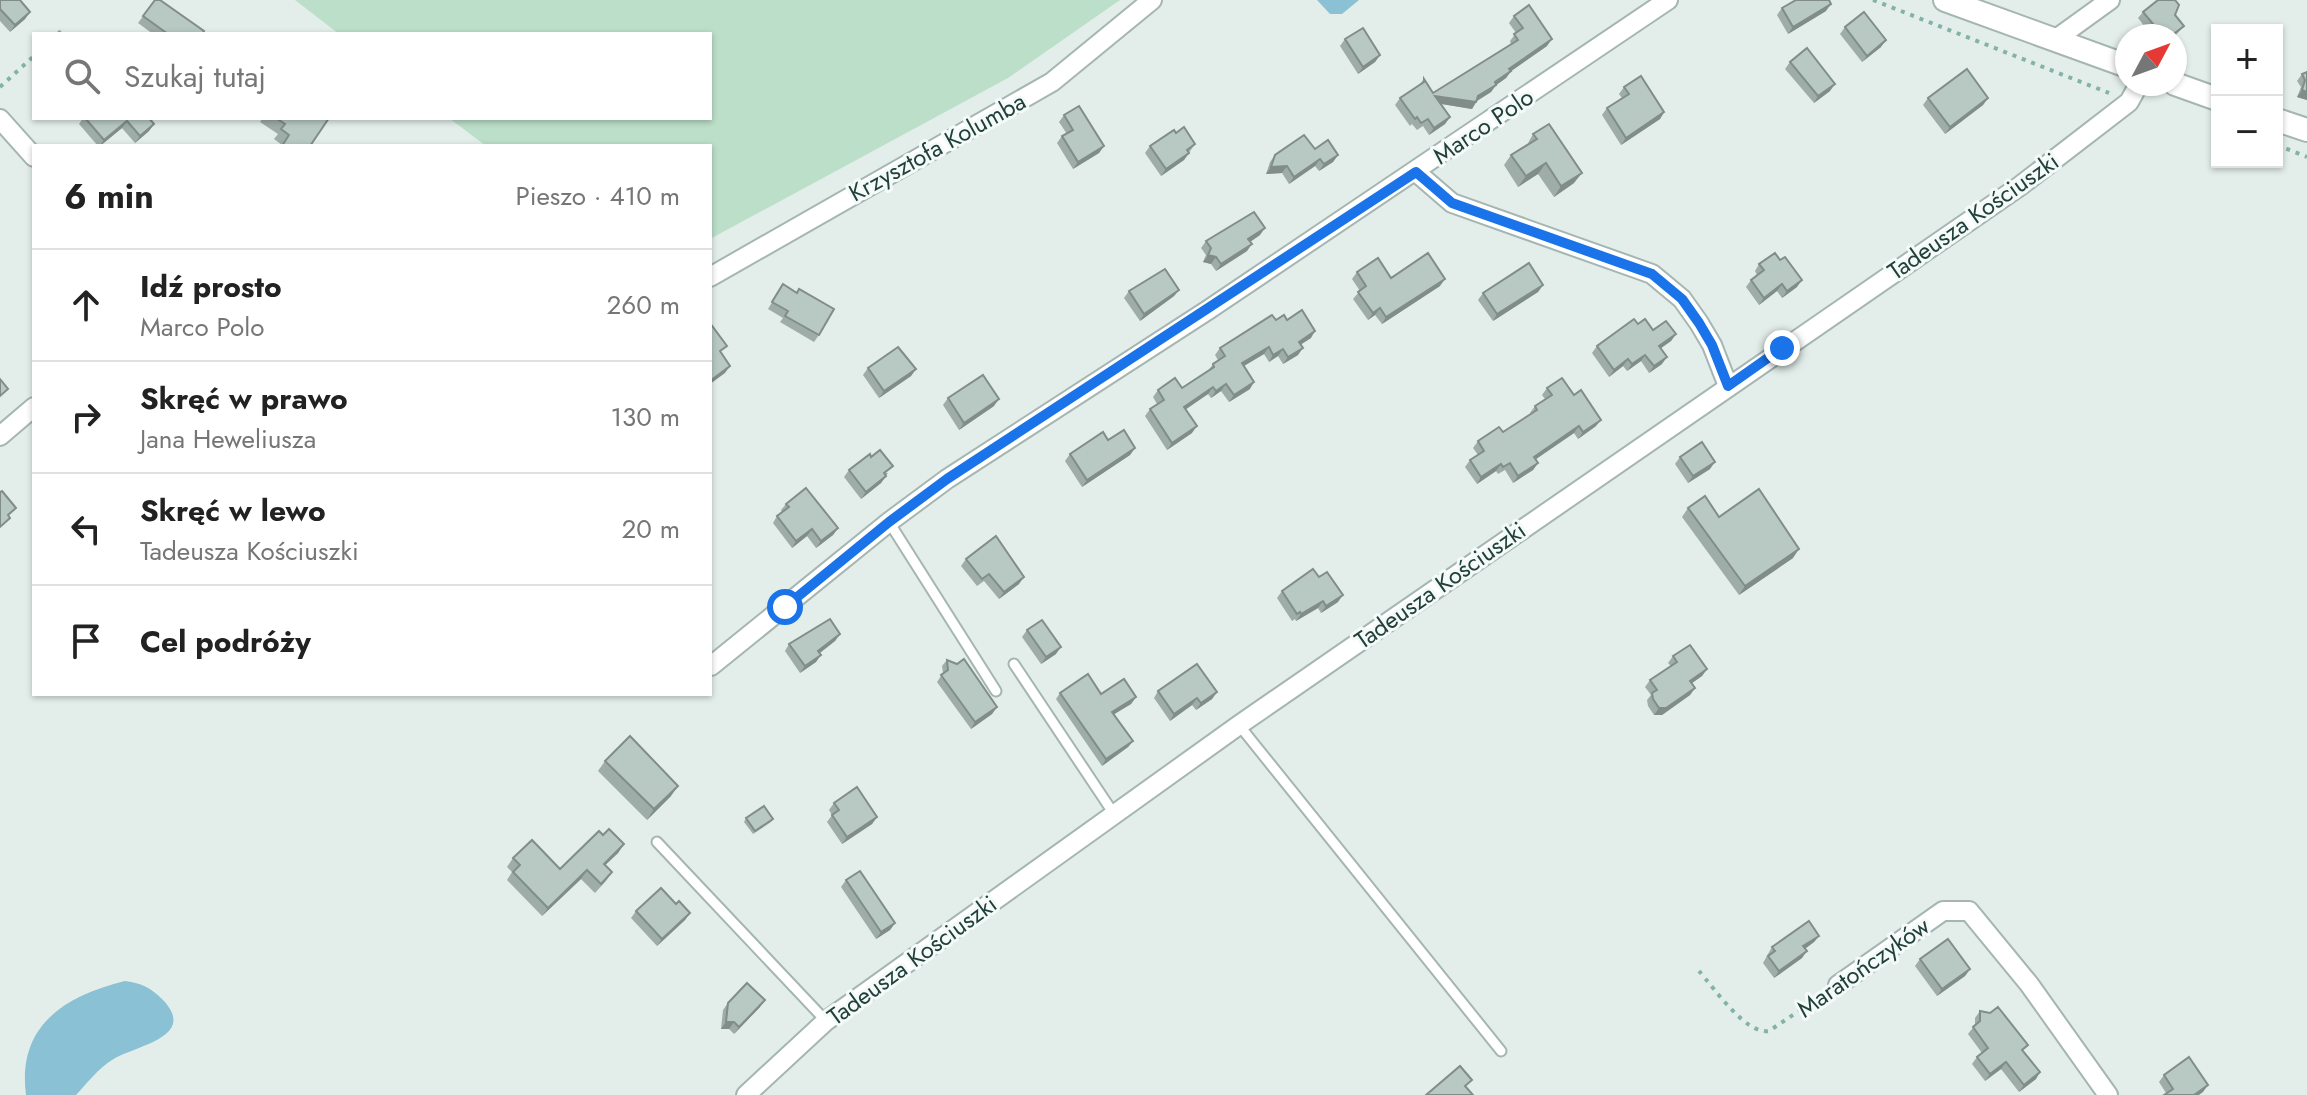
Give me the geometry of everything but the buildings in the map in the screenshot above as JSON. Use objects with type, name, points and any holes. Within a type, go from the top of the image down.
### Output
[{"type":"street","name":"Krzysztofa Kolumba","points":[[712,276],[1052,82],[1152,0]]},
{"type":"street","name":"Marco Polo","points":[[712,665],[947,479],[1416,172],[1668,0]]},
{"type":"street","points":[[1945,0],[2115,61]]},
{"type":"street","points":[[2056,39],[2110,0]]},
{"type":"street","points":[[2187,88],[2211,97]]},
{"type":"street","name":"Tadeusza Kościuszki","points":[[746,1095],[826,1021],[1239,725],[2020,186],[2129,102],[2132,96]]},
{"type":"street","points":[[0,119],[32,155]]},
{"type":"street","points":[[2283,122],[2307,130]]},
{"type":"street","points":[[1416,172],[1452,203],[1652,274],[1682,299],[1699,323],[1712,345],[1728,386]]},
{"type":"street","points":[[0,436],[32,409]]},
{"type":"street","name":"Maratończyków","points":[[1838,985],[1943,911],[1969,911],[2029,984],[2108,1095]]},
{"type":"lane","points":[[889,522],[996,691]]},
{"type":"lane","points":[[1014,664],[1114,814]]},
{"type":"lane","points":[[1239,725],[1501,1051]]},
{"type":"lane","points":[[657,842],[826,1021]]},
{"type":"path","points":[[1873,0],[2129,102]]},
{"type":"path","points":[[0,87],[32,58]]},
{"type":"path","points":[[2283,147],[2307,157]]},
{"type":"path","name":"Maratończyków","points":[[1699,971],[1747,1025],[1762,1032],[1769,1031],[1838,985]]},
{"type":"green space","points":[[295,0],[1120,0],[1008,78],[712,238],[712,144],[483,144],[452,120],[712,120],[712,32],[336,32]]},
{"type":"water","points":[[1317,0],[1359,0],[1342,14],[1330,14]]},
{"type":"water","points":[[125,981],[146,987],[163,1000],[172,1013],[173,1023],[168,1032],[112,1060],[76,1095],[26,1095],[25,1071],[29,1050],[49,1018],[83,995]]},
{"type":"route","points":[[785,607],[914,502],[947,479],[1416,172],[1452,203],[1652,274],[1682,299],[1699,323],[1712,345],[1728,386],[1782,348]]}]
